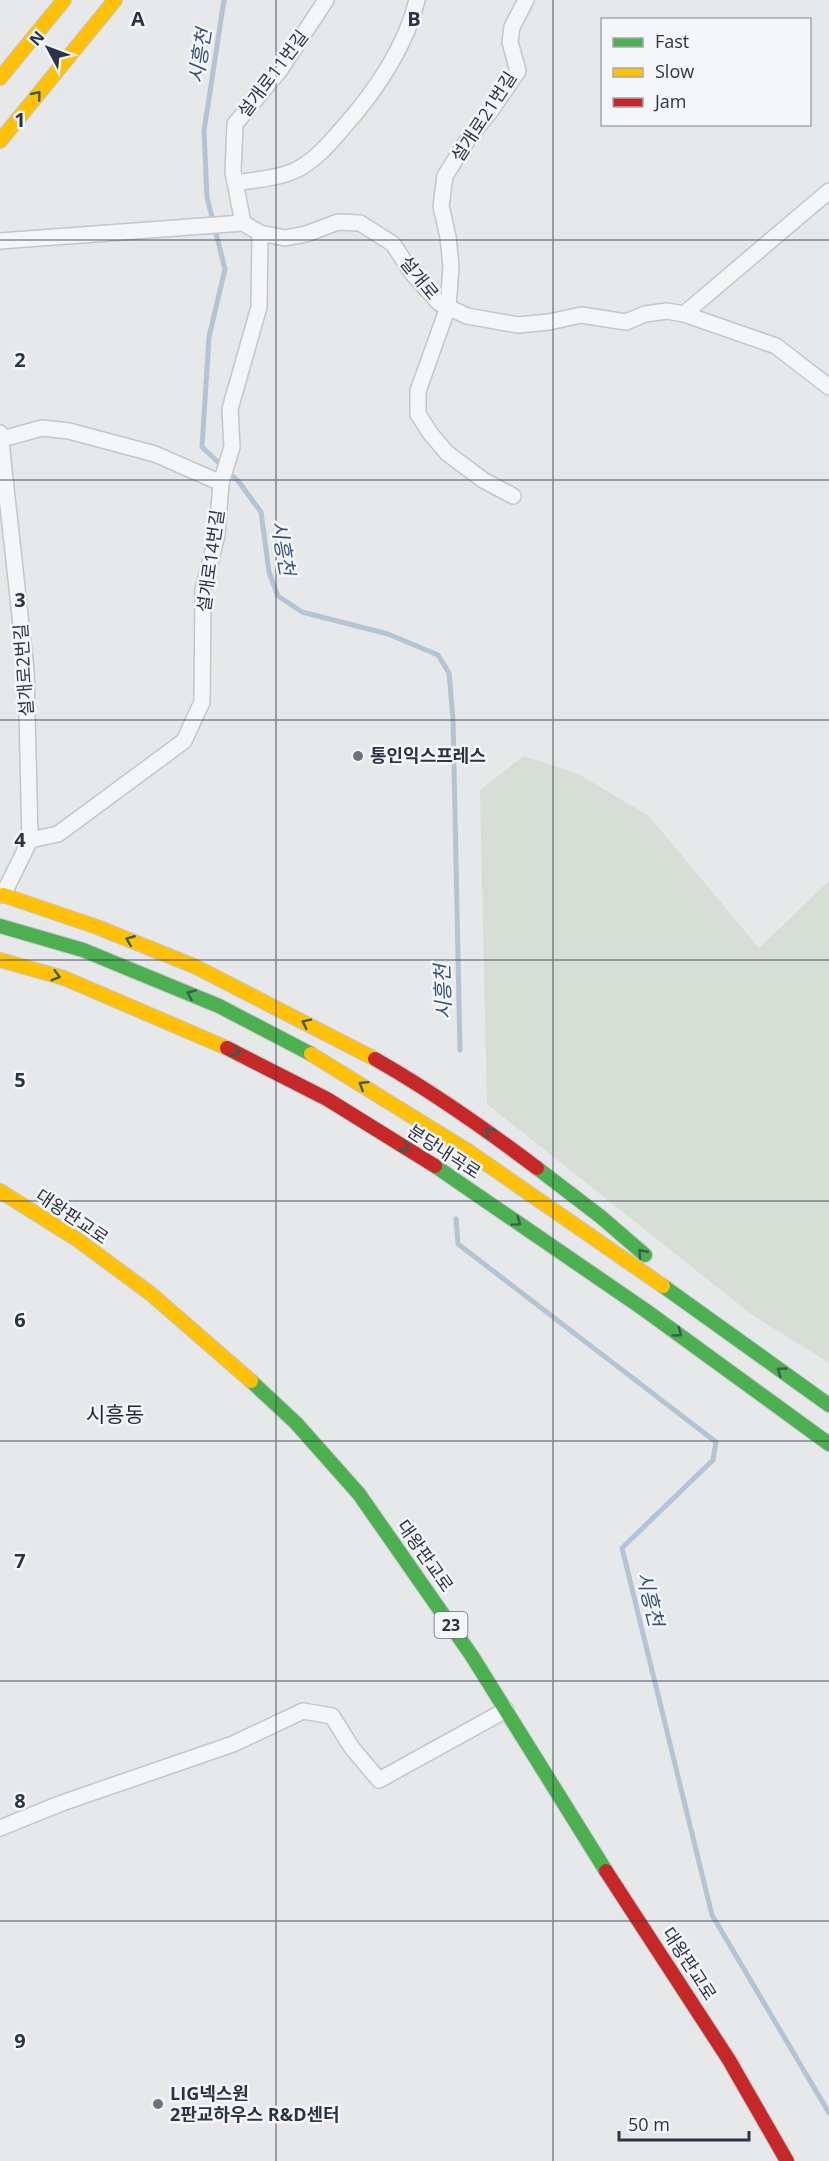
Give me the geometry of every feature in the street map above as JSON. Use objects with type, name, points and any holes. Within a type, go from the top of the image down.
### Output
[{"type":"main road","points":[[0,78],[64,0]]},
{"type":"main road","points":[[0,141],[115,0]]},
{"type":"main road","points":[[1,895],[97,927],[194,966],[360,1050],[425,1086],[609,1223],[640,1249],[679,1298]]},
{"type":"main road","name":"분당내곡로","points":[[0,926],[84,950],[209,1002],[326,1062],[468,1151],[829,1406]]},
{"type":"main road","name":"분당내곡로","points":[[0,960],[64,978],[224,1046],[327,1100],[437,1167],[645,1310],[829,1444]]},
{"type":"main road","name":"대왕판교로","points":[[0,1191],[78,1240],[151,1294],[222,1354],[296,1424],[359,1494],[435,1602],[506,1710],[620,1894],[729,2060],[787,2161]]},
{"type":"street","name":"설개로11번길","points":[[243,223],[233,163],[235,124],[280,70],[326,0]]},
{"type":"street","points":[[235,183],[297,170],[321,153],[365,104],[389,67],[412,22],[417,0]]},
{"type":"street","name":"설개로21번길","points":[[448,307],[451,266],[448,237],[441,206],[445,176],[468,139],[492,109],[518,70],[510,42],[512,27],[526,0]]},
{"type":"street","points":[[684,315],[829,191]]},
{"type":"street","name":"설개로","points":[[243,223],[260,233],[285,238],[338,222],[360,223],[393,244],[412,273],[440,303],[467,316],[518,325],[549,322],[581,315],[626,322],[645,314],[667,311],[776,346],[829,387]]},
{"type":"street","points":[[0,241],[243,223]]},
{"type":"street","name":"설개로14번길","points":[[30,840],[58,834],[184,741],[202,702],[203,590],[217,535],[221,482],[232,447],[230,409],[259,307],[260,233]]},
{"type":"street","points":[[448,307],[418,391],[418,414],[447,453],[483,480],[513,496]]},
{"type":"street","name":"설개로2번길","points":[[1,895],[30,840],[26,670],[1,436],[42,428],[69,431],[154,454],[221,482]]},
{"type":"street","points":[[0,1828],[62,1803],[233,1744],[303,1711],[332,1716],[352,1748],[379,1780],[506,1710]]},
{"type":"shaded area","points":[[524,756],[578,774],[649,816],[759,948],[829,881],[829,1363],[751,1314],[487,1104],[480,790]]},
{"type":"waterway","name":"시흥천","points":[[224,0],[204,131],[207,197],[225,269],[209,337],[202,447],[239,482],[261,512],[269,572],[278,596],[302,612],[388,634],[438,655],[449,673],[453,719],[460,1050]]},
{"type":"waterway","name":"시흥천","points":[[456,1219],[458,1244],[716,1442],[713,1460],[622,1548],[712,1915],[829,2113]]},
{"type":"traffic: fast","points":[[0,926],[83,950],[219,1006],[311,1054]]},
{"type":"traffic: fast","points":[[435,1166],[645,1310],[829,1444]]},
{"type":"traffic: fast","points":[[537,1168],[601,1217],[645,1255]]},
{"type":"traffic: fast","points":[[663,1286],[829,1405]]},
{"type":"traffic: fast","points":[[251,1381],[296,1423],[359,1494],[472,1656],[606,1871]]},
{"type":"traffic: slow","points":[[0,78],[64,0]]},
{"type":"traffic: slow","points":[[0,141],[115,0]]},
{"type":"traffic: slow","points":[[3,895],[97,927],[194,966],[375,1059]]},
{"type":"traffic: slow","points":[[0,960],[64,978],[227,1048]]},
{"type":"traffic: slow","points":[[311,1054],[468,1151],[663,1286]]},
{"type":"traffic: slow","points":[[0,1191],[78,1240],[151,1294],[251,1381]]},
{"type":"traffic: jam","points":[[227,1048],[327,1099],[435,1166]]},
{"type":"traffic: jam","points":[[375,1059],[458,1111],[537,1168]]},
{"type":"traffic: jam","points":[[606,1871],[729,2060],[787,2161]]},
{"type":"place","name":"통인익스프레스","points":[[358,756]]},
{"type":"place","name":"LIG넥스원 2판교하우스 R&D센터","points":[[158,2104]]},
{"type":"district","name":"시흥동","points":[[115,1415]]}]
